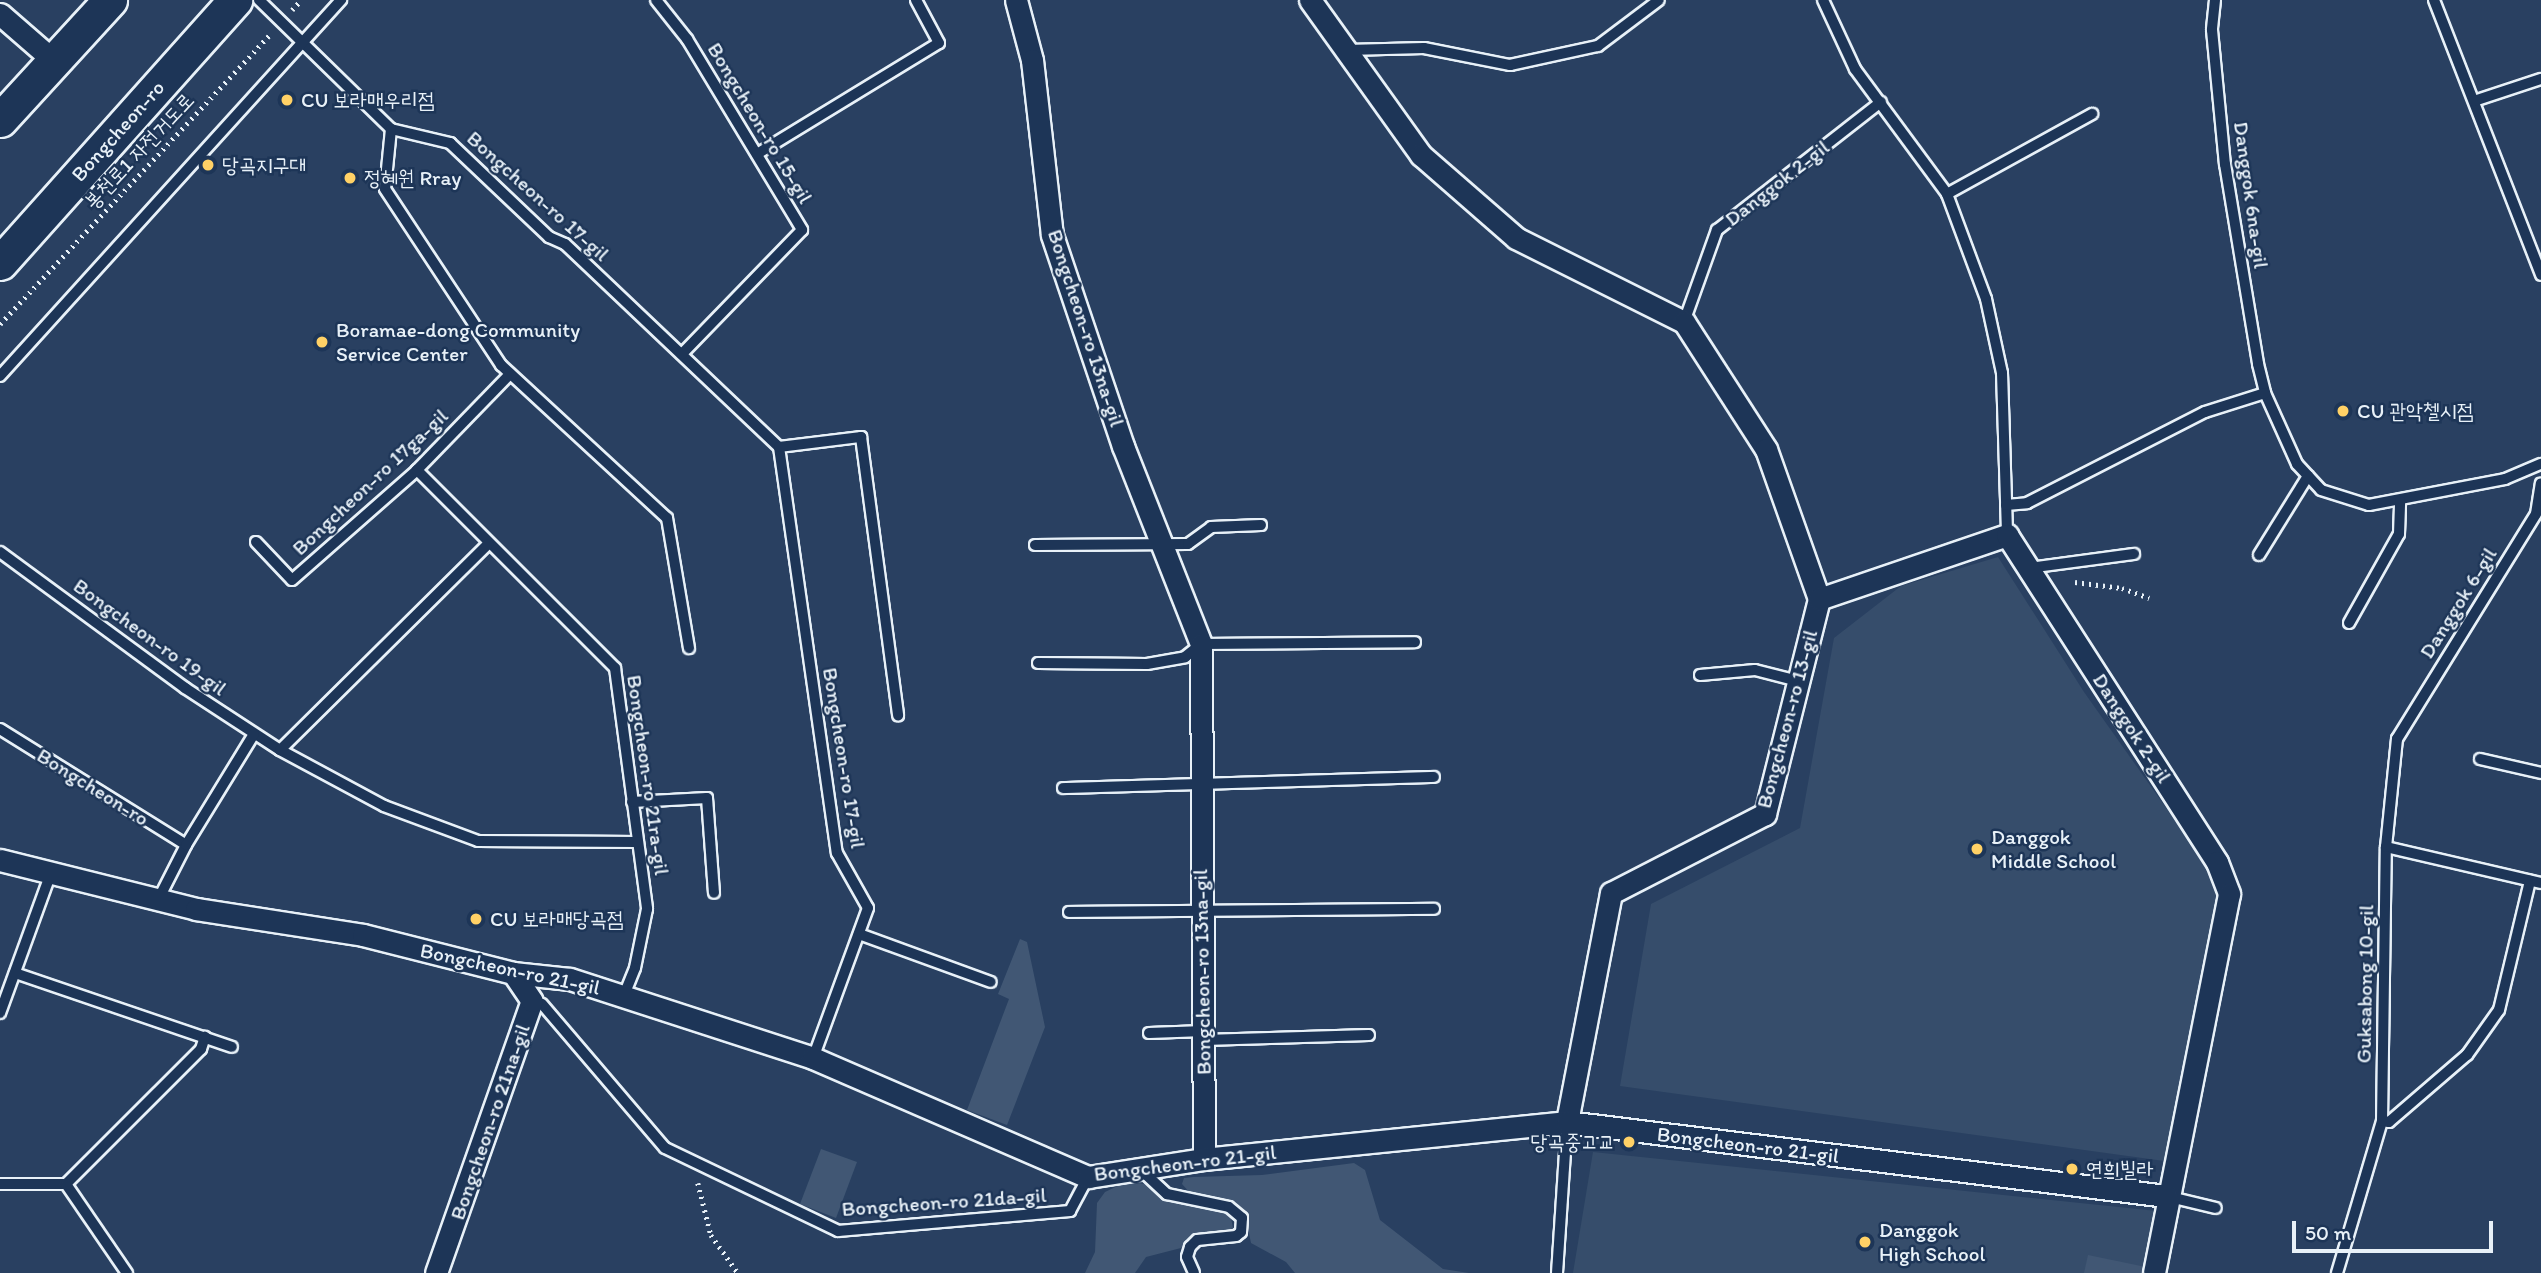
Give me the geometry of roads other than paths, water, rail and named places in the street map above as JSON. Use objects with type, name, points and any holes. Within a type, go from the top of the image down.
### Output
[{"type":"main road","points":[[0,120],[110,0]]},
{"type":"main road","name":"Bongcheon-ro","points":[[0,263],[235,0]]},
{"type":"street","name":"Bongcheon-ro 13na-gil","points":[[1016,0],[1034,72],[1052,235],[1123,446],[1201,644],[1200,913],[1204,1159]]},
{"type":"street","points":[[1310,0],[1421,155],[1516,238],[1684,322],[1766,449],[1819,599],[2007,535]]},
{"type":"street","points":[[0,13],[54,61]]},
{"type":"street","name":"Danggok 2-gil","points":[[2007,535],[2217,862],[2229,894],[2166,1196],[2154,1273]]},
{"type":"street","name":"Bongcheon-ro 13-gil","points":[[1567,1122],[1611,893],[1765,814],[1819,599]]},
{"type":"street","name":"Bongcheon-ro 21-gil","points":[[0,860],[158,900],[363,936],[513,973],[570,979],[813,1058],[1088,1177],[1204,1159],[1567,1122],[2166,1196]]},
{"type":"street","name":"Bongcheon-ro 21na-gil","points":[[436,1273],[531,1001],[513,973]]},
{"type":"lane","points":[[259,0],[391,129],[385,189],[510,374],[667,518],[689,648]]},
{"type":"lane","points":[[0,376],[341,0]]},
{"type":"lane","name":"Bongcheon-ro 15-gil","points":[[656,0],[687,39],[802,230],[682,354]]},
{"type":"lane","points":[[757,154],[939,43],[916,0]]},
{"type":"lane","points":[[1344,50],[1424,48],[1510,65],[1598,46],[1659,0]]},
{"type":"lane","points":[[1823,0],[1855,69],[1947,194],[1986,299],[2002,373],[2007,535]]},
{"type":"lane","name":"Danggok 6na-gil","points":[[2215,0],[2212,30],[2225,164],[2265,393],[2297,464],[2321,491],[2346,501],[2369,505],[2505,479],[2541,464]]},
{"type":"lane","points":[[2434,0],[2541,275]]},
{"type":"lane","points":[[2474,102],[2541,79]]},
{"type":"lane","name":"Danggok 2-gil","points":[[1684,322],[1717,230],[1881,102]]},
{"type":"lane","points":[[1947,194],[2092,114]]},
{"type":"lane","name":"Bongcheon-ro 17-gil","points":[[391,129],[450,143],[682,354],[779,447],[836,853],[868,908],[813,1058]]},
{"type":"lane","name":"Bongcheon-ro 17ga-gil","points":[[256,542],[292,580],[417,470],[510,374]]},
{"type":"lane","points":[[2006,505],[2026,503],[2205,412],[2265,393]]},
{"type":"lane","points":[[779,447],[861,437],[898,716]]},
{"type":"lane","name":"Bongcheon-ro 21ra-gil","points":[[417,470],[488,544],[615,668],[647,909],[635,968],[624,995]]},
{"type":"lane","points":[[2259,555],[2308,476]]},
{"type":"lane","name":"Danggok 6-gil","points":[[2397,739],[2536,514],[2541,483]]},
{"type":"lane","points":[[2349,623],[2399,534],[2400,501]]},
{"type":"lane","points":[[1035,545],[1188,544],[1211,527],[1261,525]]},
{"type":"lane","points":[[280,750],[488,544]]},
{"type":"lane","name":"Bongcheon-ro 19-gil","points":[[0,552],[254,734],[384,806],[478,841],[637,842]]},
{"type":"lane","points":[[2029,568],[2134,554]]},
{"type":"lane","points":[[1038,663],[1147,664],[1185,657],[1201,644],[1415,642]]},
{"type":"lane","points":[[1700,675],[1755,670],[1798,681]]},
{"type":"lane","name":"Bongcheon-ro","points":[[0,729],[186,845]]},
{"type":"lane","points":[[158,900],[186,845],[254,734]]},
{"type":"lane","name":"Guksabong 10-gil","points":[[2337,1273],[2382,1121],[2386,847],[2397,739]]},
{"type":"lane","points":[[2480,759],[2541,773]]},
{"type":"lane","points":[[1063,788],[1434,777]]},
{"type":"lane","points":[[632,802],[707,797],[714,893]]},
{"type":"lane","points":[[2382,1121],[2389,1122],[2467,1055],[2499,1010],[2535,882],[2386,847]]},
{"type":"lane","points":[[0,1013],[51,873]]},
{"type":"lane","points":[[1069,912],[1434,909]]},
{"type":"lane","points":[[859,934],[991,982]]},
{"type":"lane","points":[[15,973],[232,1047]]},
{"type":"lane","name":"Bongcheon-ro 21da-gil","points":[[531,1001],[542,1004],[665,1148],[692,1158],[838,1231],[1070,1211],[1088,1177]]},
{"type":"lane","points":[[1149,1033],[1368,1035]]},
{"type":"lane","points":[[0,1184],[66,1184],[201,1049],[205,1037]]},
{"type":"lane","points":[[1557,1273],[1567,1122]]},
{"type":"lane","points":[[1140,1169],[1167,1194],[1230,1207],[1242,1218],[1241,1232],[1236,1236],[1197,1240],[1190,1247],[1187,1257],[1194,1273]]},
{"type":"lane","points":[[66,1184],[127,1273]]},
{"type":"lane","points":[[2166,1196],[2216,1208]]},
{"type":"place","name":"CU 보라매우리점","points":[[287,100]]},
{"type":"place","name":"당곡지구대","points":[[208,165]]},
{"type":"place","name":"정혜원 Rray","points":[[350,178]]},
{"type":"place","name":"Boramae-dong Community Service Center","points":[[322,342]]},
{"type":"place","name":"CU 관악첼시점","points":[[2343,411]]},
{"type":"place","name":"Danggok Middle School","points":[[1977,849]]},
{"type":"place","name":"CU 보라매당곡점","points":[[476,919]]},
{"type":"place","name":"당곡중고교","points":[[1629,1142]]},
{"type":"place","name":"연희빌라","points":[[2072,1169]]},
{"type":"place","name":"Danggok High School","points":[[1865,1242]]}]
